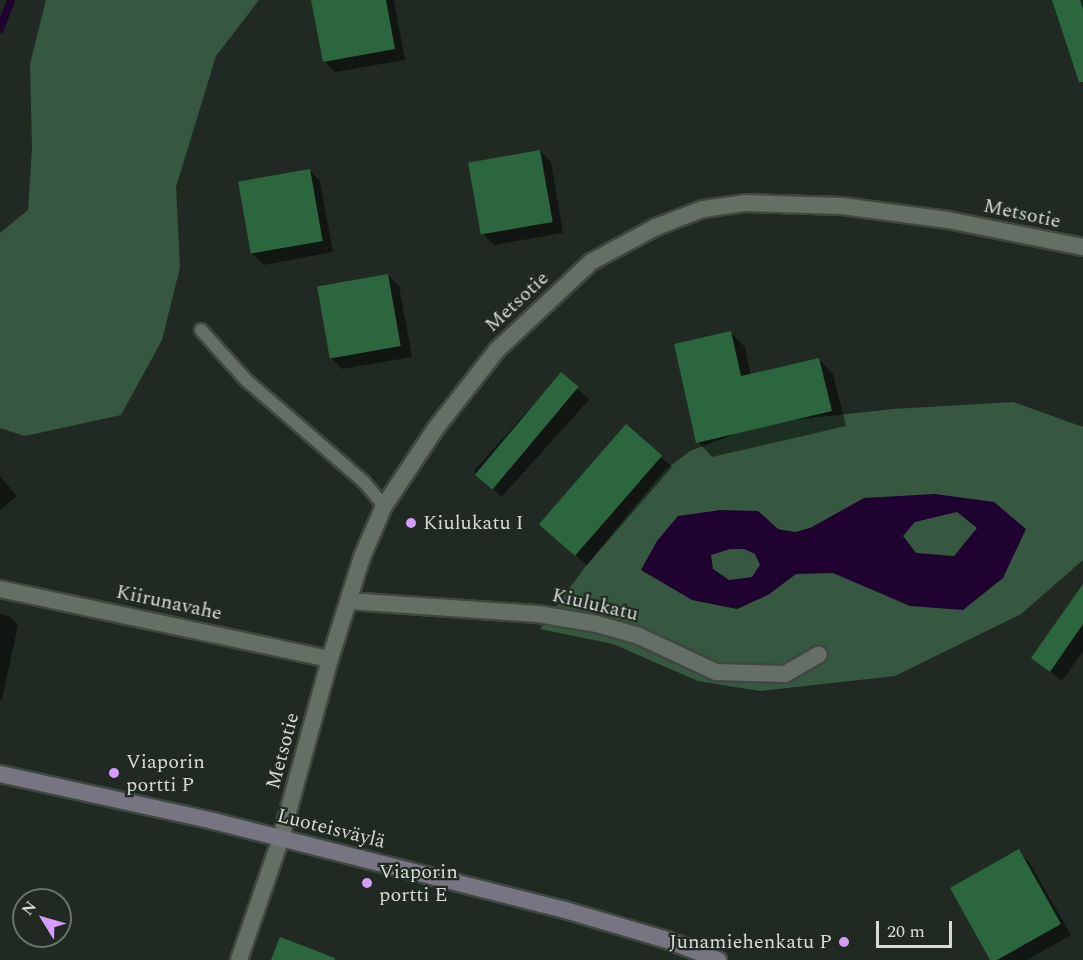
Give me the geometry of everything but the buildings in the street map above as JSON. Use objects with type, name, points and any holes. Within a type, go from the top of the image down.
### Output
[{"type":"main road","name":"Luoteisväylä","points":[[0,774],[281,838],[565,910],[670,941],[718,960]]},
{"type":"street","name":"Metsotie","points":[[239,960],[281,838],[330,659],[362,557],[384,506],[436,428],[497,350],[591,262],[656,227],[704,209],[745,203],[842,206],[948,220],[1083,247]]},
{"type":"street","name":"Kiirunavahe","points":[[0,589],[330,659]]},
{"type":"street","name":"Kiulukatu","points":[[348,602],[538,614],[597,624],[639,636],[716,672],[785,674],[819,654]]},
{"type":"lane","points":[[201,330],[246,381],[364,482],[384,506]]},
{"type":"green space","points":[[46,0],[259,0],[216,56],[176,187],[180,267],[162,340],[121,415],[25,436],[0,428],[0,233],[28,210],[32,149],[30,64]]},
{"type":"green space","points":[[1013,402],[1083,427],[1083,560],[1021,614],[895,676],[760,691],[698,681],[613,644],[540,629],[585,567],[664,471],[690,451],[764,423],[893,409]]},
{"type":"shaded area","points":[[935,494],[994,502],[1026,529],[1003,578],[963,610],[910,606],[833,573],[796,574],[768,595],[737,609],[692,600],[641,570],[657,541],[678,516],[721,510],[758,511],[778,529],[795,532],[810,528],[864,498]],"holes":[[[957,512],[977,528],[954,556],[916,553],[903,536],[915,522]],[[730,549],[744,549],[755,554],[760,565],[752,577],[729,580],[713,569],[711,555]]]},
{"type":"waterway","points":[[0,29],[11,0]]},
{"type":"place","name":"Kiulukatu I","points":[[411,523]]},
{"type":"place","name":"Viaporin portti P","points":[[114,773]]},
{"type":"place","name":"Viaporin portti E","points":[[367,883]]},
{"type":"place","name":"Junamiehenkatu P","points":[[844,942]]}]
